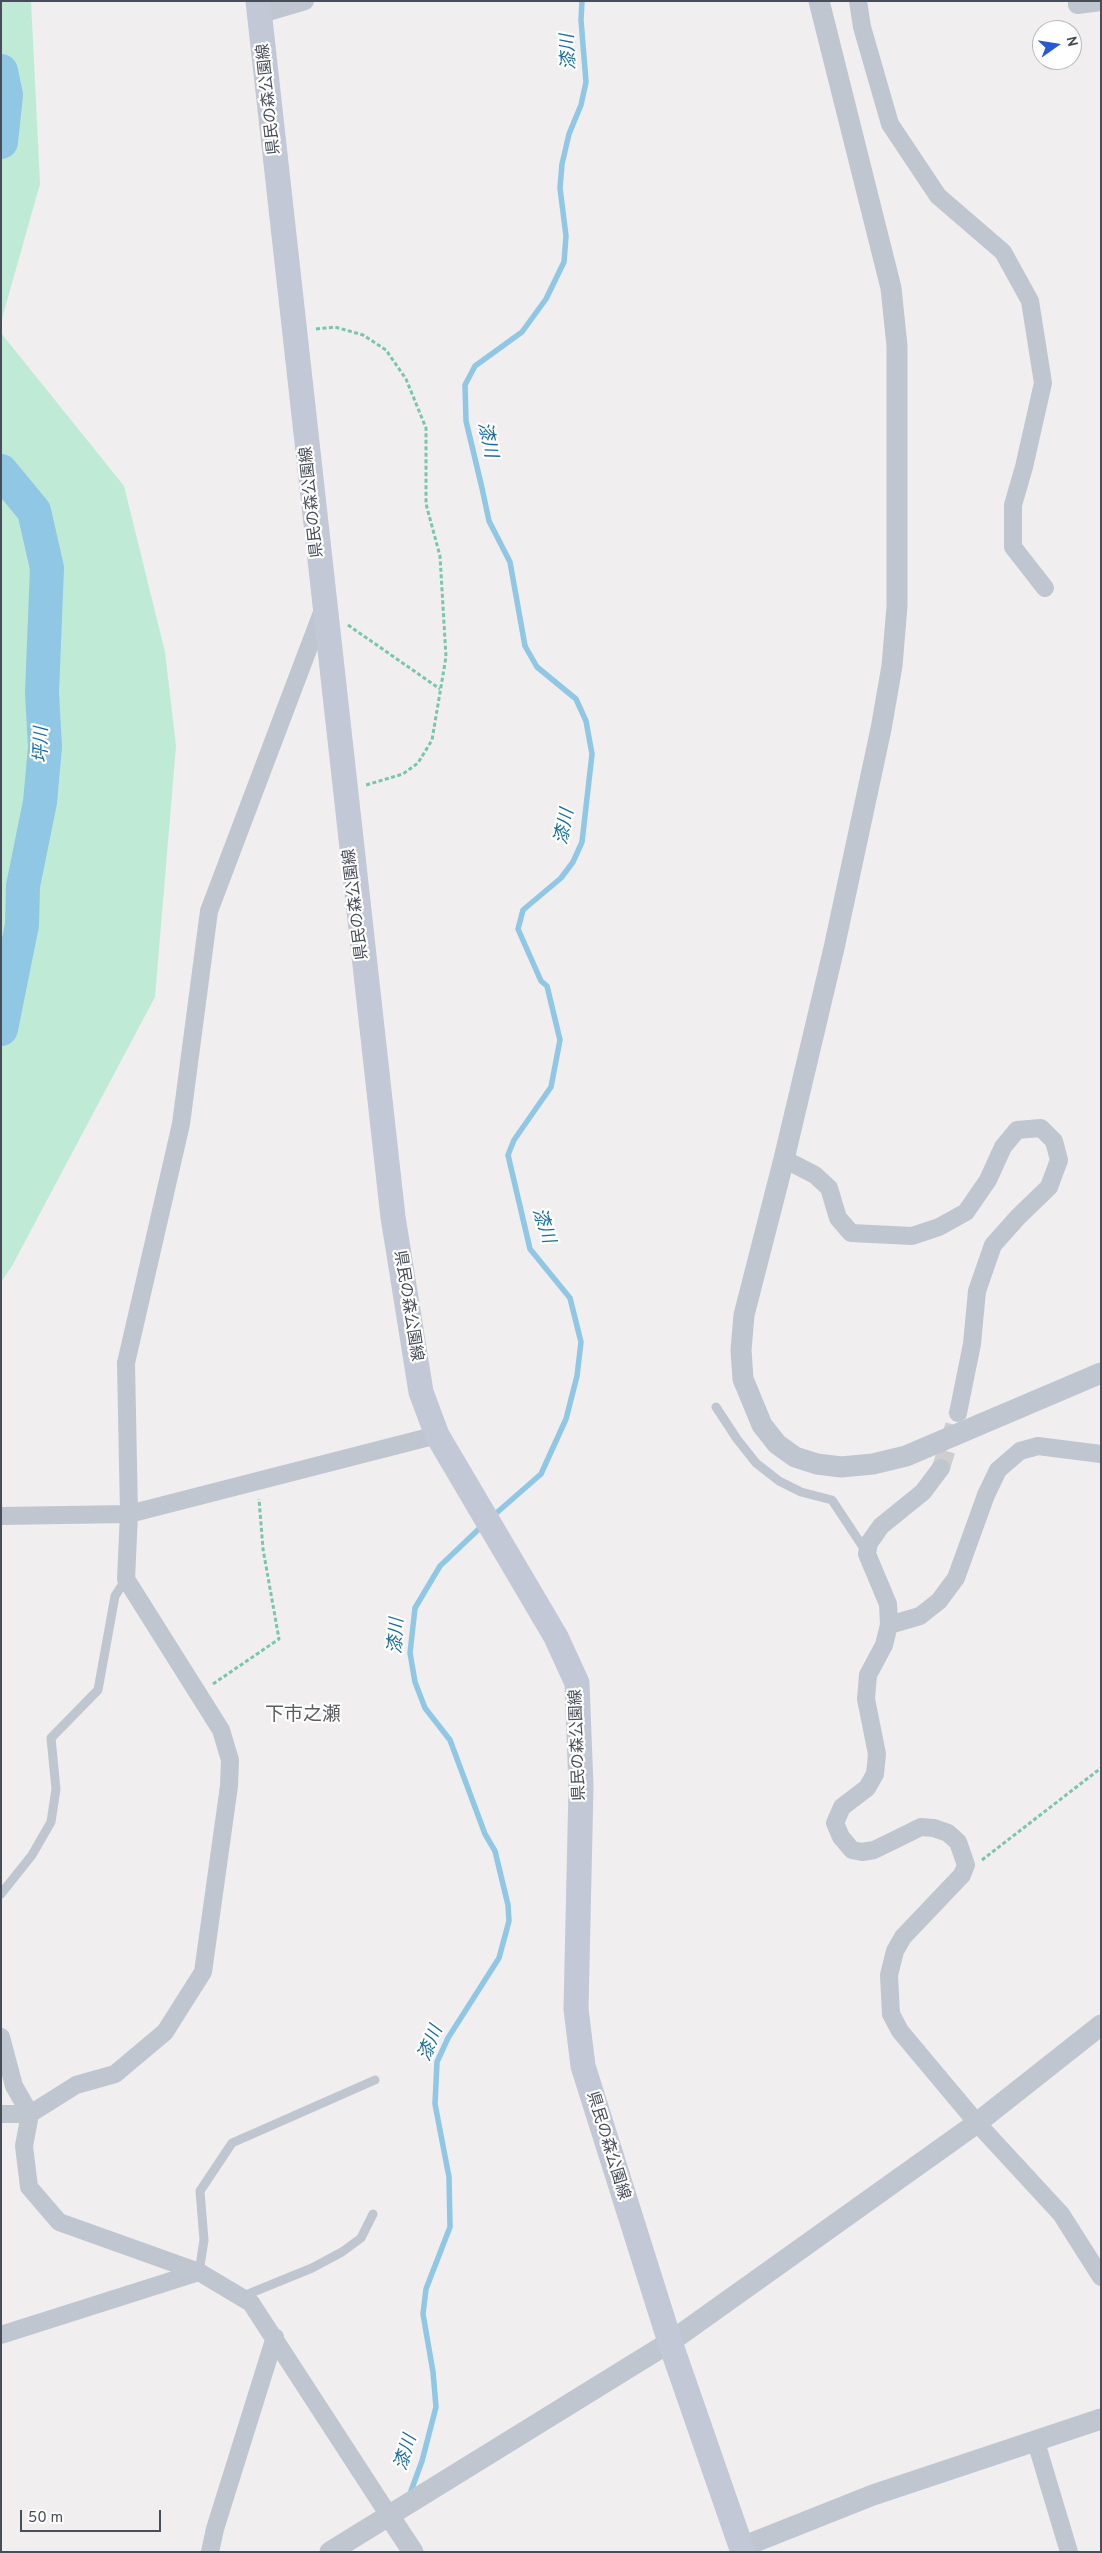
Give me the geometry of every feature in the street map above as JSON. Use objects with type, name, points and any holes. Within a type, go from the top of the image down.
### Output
[{"type":"main road","name":"県民の森公園線","points":[[259,7],[344,790],[393,1217],[421,1392],[437,1435],[556,1637],[577,1683],[581,1787],[576,2009],[583,2066],[670,2342],[739,2550]]},
{"type":"street","points":[[259,7],[304,1]]},
{"type":"street","points":[[819,1],[891,288],[897,346],[897,606],[892,666],[881,729],[834,948],[784,1159],[744,1315],[741,1350],[743,1379],[759,1418],[777,1444],[795,1457],[818,1464],[841,1467],[873,1464],[906,1456],[1101,1373]]},
{"type":"street","points":[[858,1],[862,27],[890,124],[938,196],[1003,252],[1030,301],[1043,383],[1024,467],[1013,505],[1013,547],[1045,588]]},
{"type":"street","points":[[1077,1],[1077,5],[1101,2]]},
{"type":"street","points":[[1,2114],[30,2114],[76,2085],[115,2074],[165,2032],[203,1972],[229,1786],[230,1760],[221,1730],[126,1579],[129,1514],[126,1363],[182,1124],[209,911],[324,608]]},
{"type":"street","points":[[784,1159],[815,1175],[829,1188],[838,1218],[851,1233],[912,1236],[939,1227],[966,1212],[988,1180],[1003,1147],[1017,1130],[1041,1128],[1054,1141],[1059,1160],[1050,1187],[1018,1217],[993,1245],[977,1291],[972,1344],[958,1413]]},
{"type":"street","points":[[1,1516],[129,1514],[437,1435]]},
{"type":"street","points":[[889,1625],[920,1616],[939,1601],[956,1578],[998,1470],[1020,1451],[1038,1446],[1101,1454]]},
{"type":"street","points":[[941,1468],[924,1492],[880,1526],[869,1543],[867,1554],[888,1604],[889,1625],[884,1645],[868,1676],[867,1684],[866,1700],[877,1754],[875,1774],[867,1788],[842,1807],[835,1823],[841,1837],[852,1850],[862,1852],[874,1850],[921,1827],[934,1828],[948,1833],[958,1842],[966,1865],[962,1875],[903,1937],[895,1951],[889,1975],[889,2001],[892,2014],[900,2031],[977,2123],[1061,2214],[1101,2277]]},
{"type":"street","points":[[330,2552],[390,2517],[670,2342],[977,2123],[1101,2025]]},
{"type":"street","points":[[1,2037],[14,2086],[30,2114],[24,2146],[29,2187],[59,2222],[199,2272],[251,2303],[414,2552]]},
{"type":"street","points":[[1,2335],[199,2272]]},
{"type":"street","points":[[210,2552],[215,2529],[275,2337]]},
{"type":"street","points":[[739,2550],[873,2496],[1101,2419]]},
{"type":"street","points":[[1036,2442],[1069,2552]]},
{"type":"lane","points":[[716,1407],[756,1463],[779,1481],[801,1492],[832,1500],[867,1554]]},
{"type":"lane","points":[[1,1894],[32,1855],[52,1822],[56,1789],[51,1738],[98,1690],[115,1596],[126,1579]]},
{"type":"lane","points":[[199,2272],[204,2240],[200,2191],[232,2144],[375,2080]]},
{"type":"lane","points":[[241,2297],[312,2268],[342,2252],[361,2238],[373,2214]]},
{"type":"path","points":[[295,332],[335,327],[364,335],[386,350],[406,379],[426,428],[426,504],[440,556],[444,595],[446,657],[432,740],[418,763],[403,774],[344,790]]},
{"type":"path","points":[[324,608],[440,689]]},
{"type":"path","points":[[199,1695],[279,1639],[263,1549],[258,1482]]},
{"type":"path","points":[[962,1875],[1101,1768]]},
{"type":"green space","points":[[1,1],[31,1],[40,184],[1,322]]},
{"type":"green space","points":[[1,333],[124,486],[165,652],[176,746],[155,997],[12,1266],[1,1282]]},
{"type":"waterway","name":"漆川","points":[[493,1516],[541,1474],[566,1419],[577,1376],[581,1342],[570,1298],[530,1249],[508,1155],[514,1140],[551,1087],[560,1040],[547,986],[541,981],[518,929],[523,910],[561,878],[573,862],[582,842],[592,754],[586,721],[576,699],[537,667],[525,646],[510,562],[489,521],[466,421],[465,385],[475,366],[522,332],[546,299],[564,262],[566,236],[560,188],[562,164],[569,134],[581,105],[586,82],[581,20],[582,1]]},
{"type":"waterway","name":"坪川","points":[[1,71],[6,95],[1,142]]},
{"type":"waterway","name":"坪川","points":[[1,471],[34,511],[47,568],[42,693],[45,747],[40,802],[23,886],[22,925],[1,1029]]},
{"type":"waterway","name":"漆川","points":[[411,2491],[422,2461],[436,2407],[433,2372],[423,2314],[426,2289],[450,2227],[449,2177],[435,2104],[437,2062],[448,2038],[499,1958],[509,1921],[508,1905],[495,1851],[485,1834],[450,1740],[425,1708],[415,1682],[410,1653],[415,1608],[440,1566],[482,1526]]},
{"type":"tunnel","points":[[941,1468],[958,1413]]},
{"type":"district","name":"下市之瀬","points":[[303,1716]]}]
